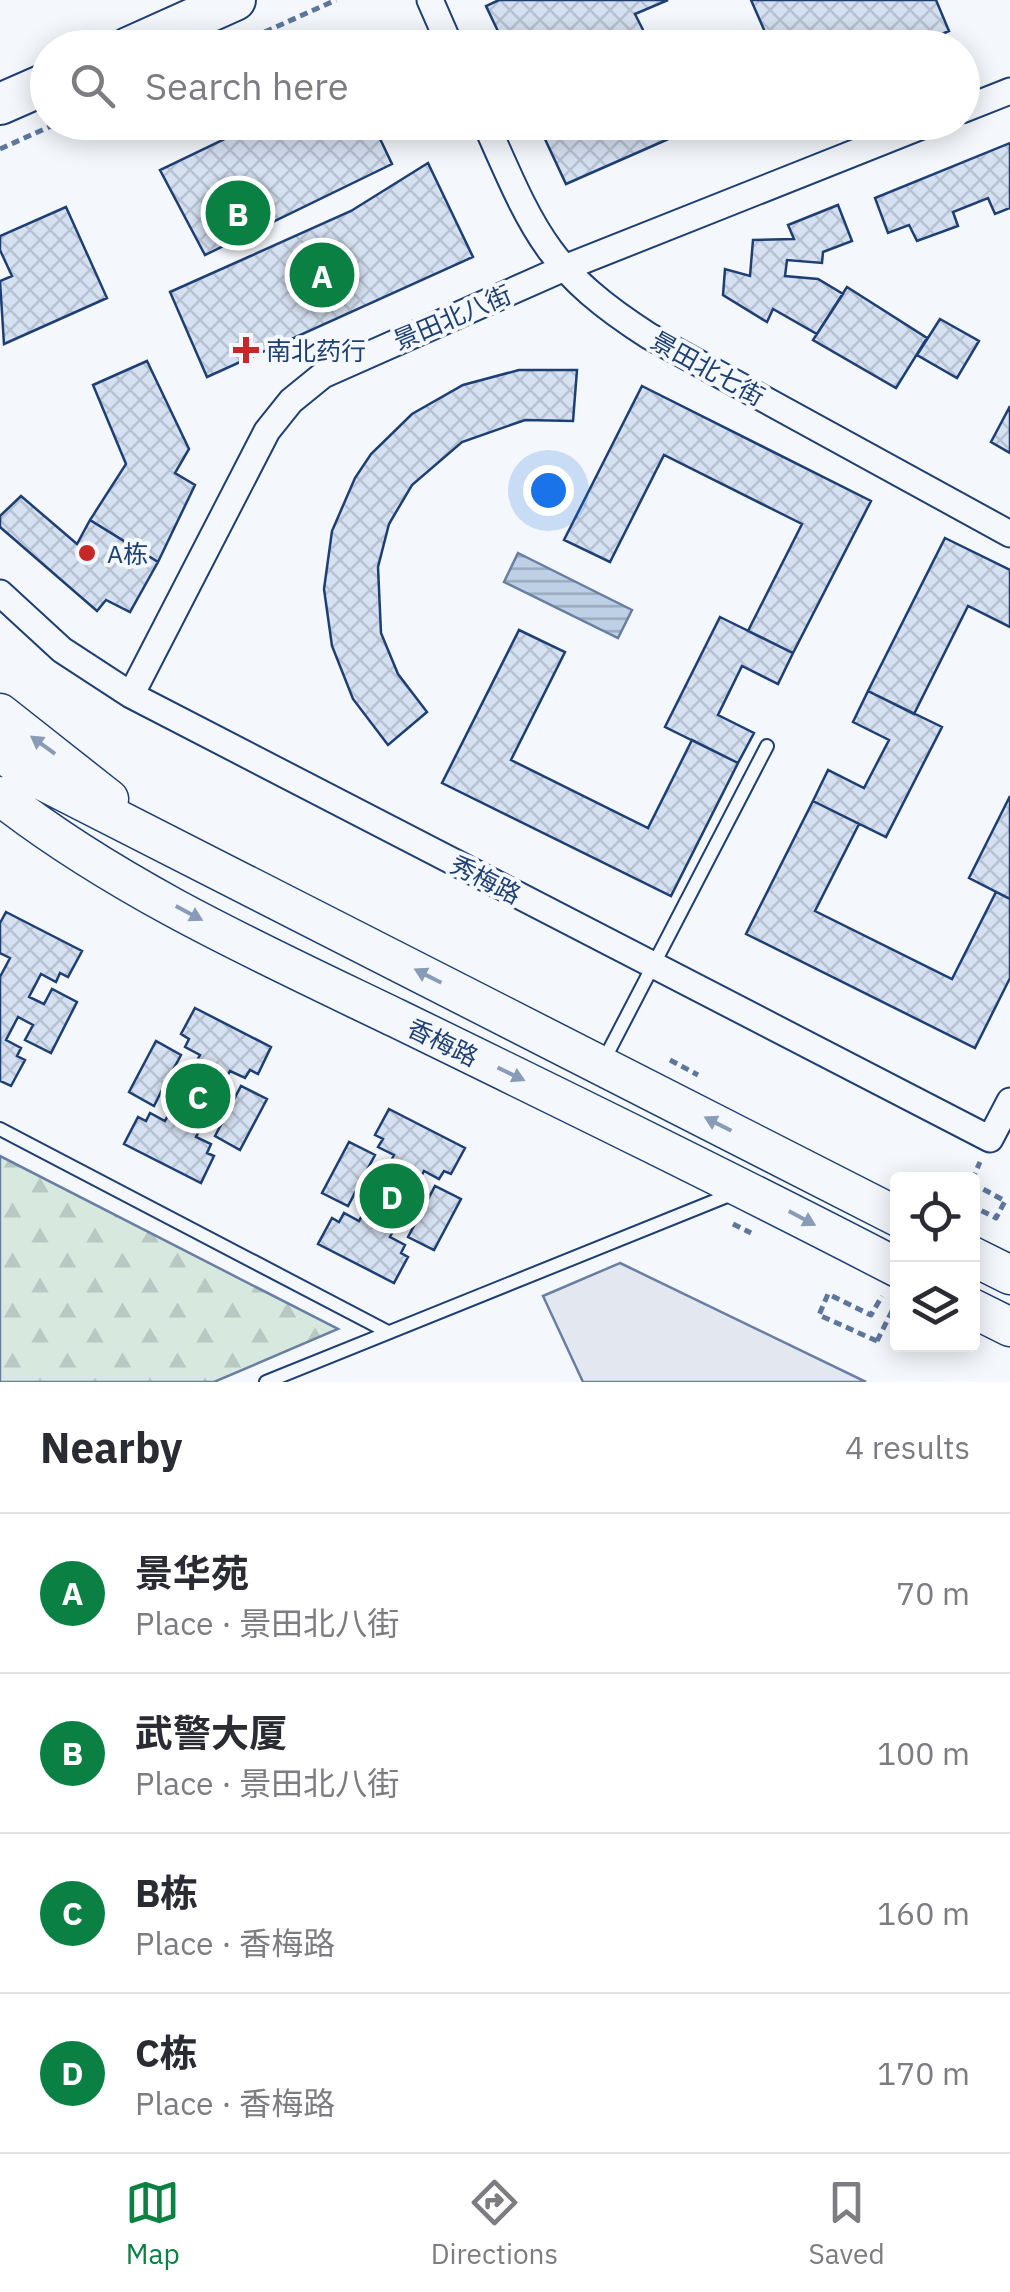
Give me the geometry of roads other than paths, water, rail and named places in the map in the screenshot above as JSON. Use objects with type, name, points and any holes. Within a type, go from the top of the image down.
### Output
[{"type":"main road","points":[[168,30],[236,0]]},
{"type":"main road","points":[[0,104],[30,91]]},
{"type":"main road","points":[[0,713],[104,792],[134,827]]},
{"type":"main road","name":"香梅路","points":[[0,751],[32,774],[134,827],[890,1213]]},
{"type":"main road","name":"香梅路","points":[[0,796],[102,868],[304,974],[746,1189],[890,1282]]},
{"type":"main road","points":[[0,825],[66,858],[102,868]]},
{"type":"main road","points":[[980,1260],[1010,1276]]},
{"type":"main road","points":[[980,1312],[1010,1327]]},
{"type":"street","points":[[430,0],[443,30]]},
{"type":"street","points":[[980,103],[1010,92]]},
{"type":"street","name":"景田北七街","points":[[493,140],[530,223],[562,269],[598,303],[648,336],[1010,534]]},
{"type":"street","name":"景田北八街","points":[[131,695],[267,431],[291,402],[341,364],[562,269],[887,140]]},
{"type":"street","name":"秀梅路","points":[[0,592],[62,650],[131,695],[990,1139],[1010,1101]]},
{"type":"lane","points":[[602,1064],[767,746]]},
{"type":"lane","points":[[0,1129],[388,1332]]},
{"type":"lane","points":[[266,1382],[746,1189]]},
{"type":"water","points":[[518,553],[632,610],[618,638],[504,582]]},
{"type":"place","name":"武警大厦","points":[[238,213]]},
{"type":"place","name":"景华苑","points":[[322,275]]},
{"type":"place","name":"南北药行","points":[[246,350]]},
{"type":"place","name":"A栋","points":[[87,553]]},
{"type":"place","name":"B栋","points":[[198,1096]]},
{"type":"place","name":"C栋","points":[[392,1196]]}]
